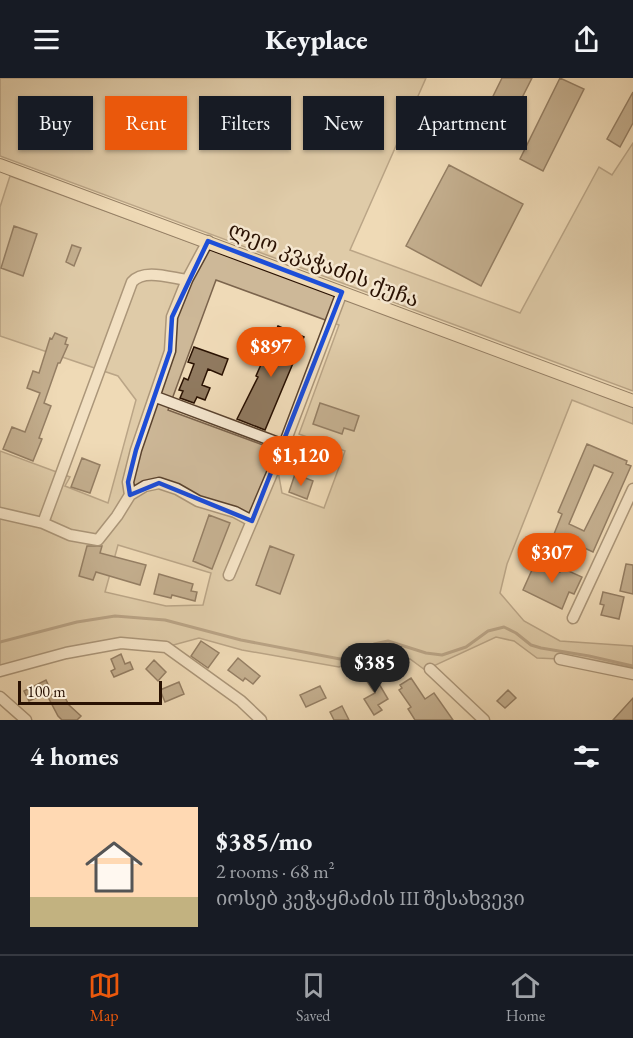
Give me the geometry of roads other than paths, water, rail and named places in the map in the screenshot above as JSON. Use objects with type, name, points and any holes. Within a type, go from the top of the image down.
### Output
[{"type":"main road","name":"ლეო კვაჭაძის ქუჩა","points":[[0,165],[633,401]]},
{"type":"street","points":[[130,495],[128,482],[136,450],[170,351],[172,317],[187,280],[208,242]]},
{"type":"street","points":[[43,523],[132,282],[136,277],[146,274],[187,280]]},
{"type":"street","points":[[229,574],[284,445],[342,292]]},
{"type":"street","points":[[156,397],[284,445]]},
{"type":"street","points":[[0,513],[43,523],[70,535],[98,540],[130,495],[145,486],[159,483],[198,501],[235,512],[252,520]]},
{"type":"street","points":[[573,618],[633,489]]},
{"type":"street","points":[[0,671],[66,653],[121,644],[166,647],[241,701],[261,720]]},
{"type":"street","points":[[560,659],[633,674]]},
{"type":"street","points":[[430,669],[484,720]]},
{"type":"street","points":[[0,697],[26,720]]},
{"type":"waterway","points":[[0,642],[77,622],[115,616],[165,620],[241,640],[340,659],[374,644],[388,641],[426,653],[442,655],[466,647],[488,631],[504,627],[531,645],[633,666]]}]
